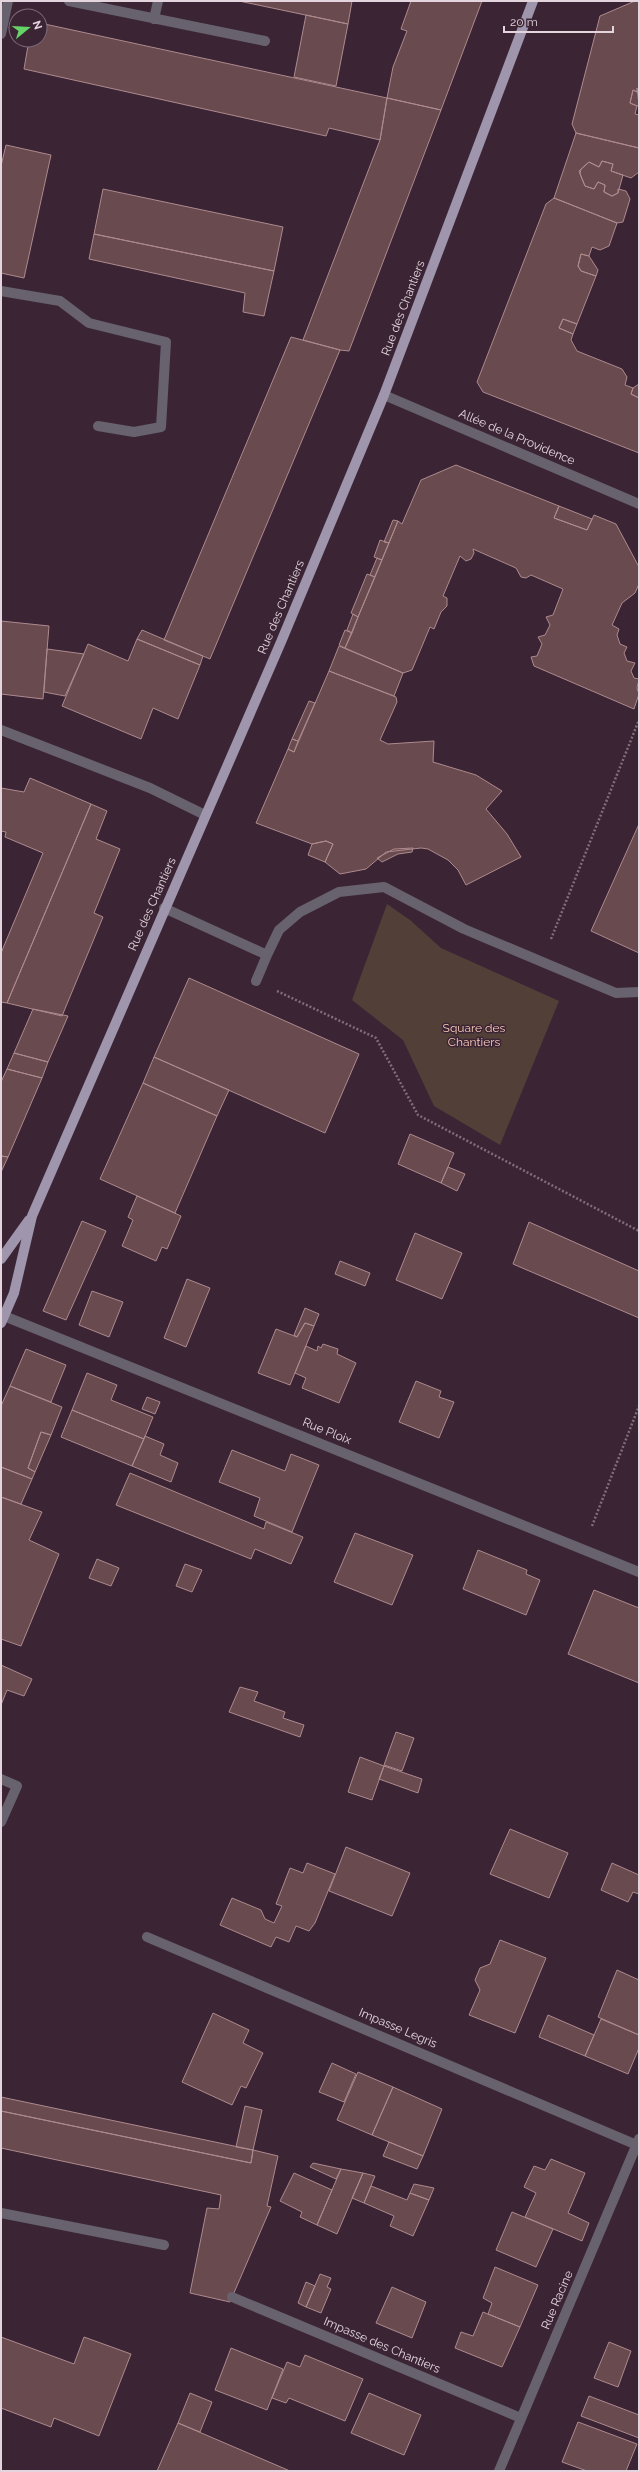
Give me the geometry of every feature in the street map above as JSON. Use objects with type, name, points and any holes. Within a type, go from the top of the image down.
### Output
[{"type":"main road","name":"Rue des Chantiers","points":[[3,1319],[14,1293],[32,1216],[164,908],[281,642],[384,395],[533,1]]},
{"type":"main road","name":"Rue des Chantiers","points":[[1,1259],[32,1216]]},
{"type":"street","points":[[1,34],[8,1]]},
{"type":"street","points":[[69,1],[265,41]]},
{"type":"street","points":[[154,19],[158,1]]},
{"type":"street","points":[[1,291],[60,301],[89,323],[166,342],[161,427],[134,432],[98,426]]},
{"type":"street","name":"Allée de la Providence","points":[[384,395],[639,504]]},
{"type":"street","points":[[1,730],[150,788],[205,815]]},
{"type":"street","points":[[256,981],[279,930],[300,912],[338,892],[384,887],[464,929],[542,962],[616,992],[639,992]]},
{"type":"street","points":[[164,908],[267,955]]},
{"type":"street","name":"Rue Ploix","points":[[3,1319],[639,1572]]},
{"type":"street","points":[[1,1779],[17,1786],[1,1822]]},
{"type":"street","name":"Impasse Legris","points":[[147,1937],[638,2144]]},
{"type":"street","name":"Rue Racine","points":[[499,2471],[638,2144]]},
{"type":"street","points":[[1,2213],[164,2245]]},
{"type":"street","name":"Impasse des Chantiers","points":[[232,2297],[521,2418]]},
{"type":"path","points":[[542,962],[639,720]]},
{"type":"path","points":[[256,981],[376,1038],[418,1115],[639,1231]]},
{"type":"path","points":[[583,1549],[639,1406]]},
{"type":"green space","name":"Square des Chantiers","points":[[387,904],[410,920],[441,948],[559,1001],[500,1145],[434,1106],[403,1040],[352,1000]]},
{"type":"building","points":[[239,1],[352,1],[348,24]]},
{"type":"building","points":[[411,1],[482,1],[441,110],[387,98],[393,67],[407,31],[401,29]]},
{"type":"building","points":[[635,1],[639,1],[639,89],[637,92],[633,90],[630,103],[637,106],[635,114],[639,115],[639,148],[576,133],[572,124],[600,16]]},
{"type":"building","points":[[306,15],[348,24],[336,86],[294,77]]},
{"type":"building","points":[[48,25],[387,98],[380,140],[329,128],[326,136],[24,69],[28,48],[48,48]]},
{"type":"building","points":[[637,88],[639,105],[637,106],[630,103],[633,90],[637,92]]},
{"type":"building","points":[[387,98],[441,110],[349,351],[340,350],[303,340],[380,140]]},
{"type":"building","points":[[576,133],[639,148],[639,172],[631,178],[611,171],[613,164],[602,161],[599,167],[589,162],[579,171],[585,186],[594,189],[598,182],[605,185],[604,192],[612,196],[618,193],[618,189],[626,191],[630,199],[623,222],[617,223],[554,198]]},
{"type":"building","points":[[6,145],[51,155],[24,278],[1,273],[1,166]]},
{"type":"building","points":[[602,161],[613,164],[611,171],[623,175],[618,193],[612,196],[604,192],[605,185],[598,182],[594,189],[585,186],[580,174],[581,169],[589,162],[599,167]]},
{"type":"building","points":[[103,189],[283,227],[274,271],[94,234]]},
{"type":"building","points":[[554,198],[617,223],[609,246],[600,250],[592,247],[589,256],[581,254],[578,266],[581,271],[596,276],[577,324],[563,319],[559,328],[573,334],[571,340],[577,351],[622,369],[627,377],[625,385],[633,388],[631,394],[639,398],[639,453],[483,392],[477,382],[546,204]]},
{"type":"building","points":[[94,234],[274,271],[264,316],[243,312],[245,293],[89,259]]},
{"type":"building","points":[[581,254],[589,256],[598,270],[596,276],[581,271],[578,266]]},
{"type":"building","points":[[563,319],[577,324],[573,334],[559,328]]},
{"type":"building","points":[[291,337],[340,350],[210,659],[164,640]]},
{"type":"building","points":[[639,384],[639,398],[631,394],[633,388]]},
{"type":"building","points":[[456,465],[559,506],[554,518],[587,530],[594,515],[616,524],[639,567],[639,584],[635,593],[622,603],[612,625],[619,629],[617,635],[620,644],[627,647],[624,653],[627,661],[635,663],[631,671],[634,678],[639,679],[637,688],[639,694],[634,709],[534,666],[531,657],[537,656],[542,644],[538,637],[545,635],[550,625],[546,617],[553,615],[563,589],[531,575],[526,578],[521,577],[516,568],[473,549],[474,553],[471,559],[466,561],[460,556],[443,596],[447,598],[447,606],[441,612],[434,629],[430,627],[412,670],[403,673],[345,648],[398,521],[402,524],[421,480]]},
{"type":"building","points":[[559,506],[592,519],[587,530],[554,518]]},
{"type":"building","points":[[393,520],[398,521],[389,543],[384,542]]},
{"type":"building","points":[[380,540],[389,543],[382,560],[374,557]]},
{"type":"building","points":[[377,558],[382,560],[375,577],[370,575]]},
{"type":"building","points":[[367,574],[375,577],[358,617],[351,613]]},
{"type":"building","points":[[353,614],[358,617],[352,633],[347,630]]},
{"type":"building","points":[[1,621],[49,626],[43,699],[1,694]]},
{"type":"building","points":[[142,630],[203,656],[200,665],[137,639]]},
{"type":"building","points":[[345,630],[352,633],[345,648],[339,645]]},
{"type":"building","points":[[137,639],[200,665],[178,719],[153,708],[141,739],[62,706],[88,644],[128,661]]},
{"type":"building","points":[[339,646],[403,673],[394,696],[329,671]]},
{"type":"building","points":[[47,649],[84,654],[65,696],[44,692]]},
{"type":"building","points":[[329,671],[396,697],[397,702],[380,740],[388,744],[434,741],[433,762],[476,775],[502,791],[486,809],[507,834],[521,857],[466,885],[458,870],[448,860],[428,849],[421,848],[386,852],[366,869],[340,874],[325,862],[333,844],[326,841],[312,844],[256,823],[288,749],[294,752]]},
{"type":"building","points":[[309,701],[315,703],[298,741],[292,739]]},
{"type":"building","points":[[292,739],[298,741],[294,752],[288,749]]},
{"type":"building","points":[[30,778],[91,804],[7,1003],[1,1002],[1,953],[43,853],[5,837],[6,832],[1,831],[1,788],[24,792]]},
{"type":"building","points":[[91,804],[107,811],[96,839],[120,849],[94,913],[103,917],[62,1016],[7,1003]]},
{"type":"building","points":[[639,824],[639,953],[591,931]]},
{"type":"building","points":[[326,841],[333,844],[325,862],[308,855],[312,844]]},
{"type":"building","points":[[413,848],[412,852],[398,854],[382,862],[377,858],[394,849]]},
{"type":"building","points":[[189,978],[359,1054],[325,1133],[154,1057]]},
{"type":"building","points":[[33,1009],[68,1016],[48,1062],[14,1053]]},
{"type":"building","points":[[14,1053],[48,1062],[42,1078],[7,1069]]},
{"type":"building","points":[[154,1057],[229,1090],[217,1116],[143,1083]]},
{"type":"building","points":[[7,1069],[42,1078],[8,1157],[1,1156],[1,1082]]},
{"type":"building","points":[[143,1083],[217,1116],[175,1213],[100,1179]]},
{"type":"building","points":[[410,1134],[454,1153],[441,1183],[398,1164]]},
{"type":"building","points":[[1,1156],[8,1157],[1,1172]]},
{"type":"building","points":[[448,1167],[465,1174],[457,1191],[441,1183]]},
{"type":"building","points":[[137,1196],[181,1216],[167,1249],[162,1247],[156,1261],[122,1246],[133,1220],[128,1217]]},
{"type":"building","points":[[82,1221],[106,1231],[66,1320],[43,1311]]},
{"type":"building","points":[[529,1222],[639,1271],[639,1318],[513,1264]]},
{"type":"building","points":[[415,1233],[462,1253],[442,1299],[396,1280]]},
{"type":"building","points":[[340,1261],[370,1273],[365,1286],[335,1274]]},
{"type":"building","points":[[187,1279],[210,1288],[186,1347],[164,1338]]},
{"type":"building","points":[[92,1291],[123,1302],[109,1337],[79,1325]]},
{"type":"building","points":[[305,1308],[319,1314],[314,1326],[305,1323],[297,1337],[294,1335]]},
{"type":"building","points":[[305,1323],[314,1326],[290,1385],[258,1373],[276,1329],[297,1337]]},
{"type":"building","points":[[323,1344],[338,1349],[337,1354],[356,1363],[339,1403],[302,1388],[306,1378],[295,1373],[306,1346],[317,1351],[318,1346],[321,1348]]},
{"type":"building","points":[[26,1349],[66,1365],[51,1402],[10,1386]]},
{"type":"building","points":[[87,1373],[117,1385],[111,1400],[153,1417],[144,1439],[72,1410]]},
{"type":"building","points":[[416,1381],[441,1391],[439,1397],[454,1402],[439,1438],[399,1422]]},
{"type":"building","points":[[10,1386],[62,1407],[51,1435],[41,1432],[28,1468],[35,1472],[32,1479],[1,1467],[1,1406]]},
{"type":"building","points":[[147,1397],[160,1402],[155,1414],[142,1409]]},
{"type":"building","points":[[72,1410],[144,1439],[132,1466],[61,1437]]},
{"type":"building","points":[[41,1432],[51,1435],[35,1472],[28,1468]]},
{"type":"building","points":[[145,1436],[164,1444],[160,1455],[178,1463],[171,1482],[132,1466]]},
{"type":"building","points":[[232,1450],[285,1471],[291,1454],[319,1465],[292,1532],[254,1516],[260,1498],[219,1482]]},
{"type":"building","points":[[1,1467],[32,1479],[21,1504],[1,1497]]},
{"type":"building","points":[[130,1473],[264,1529],[266,1522],[303,1537],[291,1564],[255,1549],[251,1559],[116,1505]]},
{"type":"building","points":[[1,1497],[42,1512],[29,1540],[59,1554],[21,1646],[1,1639]]},
{"type":"building","points":[[355,1533],[413,1555],[392,1605],[334,1582]]},
{"type":"building","points":[[478,1550],[527,1570],[526,1574],[540,1580],[526,1615],[463,1589]]},
{"type":"building","points":[[97,1559],[119,1568],[111,1586],[89,1578]]},
{"type":"building","points":[[185,1564],[202,1570],[192,1592],[176,1586]]},
{"type":"building","points":[[594,1590],[639,1608],[639,1683],[568,1654]]},
{"type":"building","points":[[1,1665],[32,1679],[24,1696],[7,1690],[1,1705]]},
{"type":"building","points":[[240,1687],[258,1692],[254,1701],[285,1712],[283,1718],[304,1725],[300,1737],[229,1712]]},
{"type":"building","points":[[396,1732],[414,1738],[402,1771],[384,1765]]},
{"type":"building","points":[[360,1757],[384,1766],[372,1800],[348,1792]]},
{"type":"building","points":[[384,1766],[422,1779],[418,1793],[379,1779]]},
{"type":"building","points":[[510,1829],[568,1853],[549,1898],[490,1874]]},
{"type":"building","points":[[346,1847],[410,1873],[392,1916],[329,1891]]},
{"type":"building","points":[[307,1863],[335,1874],[315,1923],[309,1931],[296,1926],[289,1942],[276,1937],[271,1947],[220,1925],[232,1898],[261,1910],[265,1919],[274,1923],[282,1906],[276,1904],[290,1868],[303,1873]]},
{"type":"building","points":[[612,1863],[639,1875],[639,1894],[633,1892],[628,1902],[601,1890]]},
{"type":"building","points":[[500,1940],[546,1958],[515,2033],[469,2015],[480,1990],[475,1980],[480,1968],[490,1964]]},
{"type":"building","points":[[617,1970],[639,1980],[639,2035],[598,2017]]},
{"type":"building","points":[[213,2013],[249,2030],[243,2043],[263,2053],[246,2088],[241,2086],[232,2105],[182,2082]]},
{"type":"building","points":[[548,2015],[594,2035],[585,2056],[539,2037]]},
{"type":"building","points":[[601,2019],[639,2035],[639,2048],[628,2074],[585,2056]]},
{"type":"building","points":[[332,2063],[356,2074],[344,2102],[319,2092]]},
{"type":"building","points":[[358,2072],[393,2087],[372,2135],[337,2120]]},
{"type":"building","points":[[393,2087],[442,2109],[423,2156],[372,2135]]},
{"type":"building","points":[[1,2097],[253,2150],[251,2163],[1,2111]]},
{"type":"building","points":[[245,2106],[262,2110],[253,2150],[236,2147]]},
{"type":"building","points":[[1,2111],[251,2163],[253,2150],[278,2156],[267,2206],[271,2207],[230,2302],[190,2293],[207,2208],[219,2209],[221,2195],[1,2148]]},
{"type":"building","points":[[389,2142],[423,2156],[417,2169],[383,2156]]},
{"type":"building","points":[[551,2159],[585,2173],[568,2213],[589,2223],[582,2241],[525,2217],[536,2193],[524,2187],[534,2166],[545,2170]]},
{"type":"building","points":[[313,2163],[341,2169],[336,2179],[310,2167]]},
{"type":"building","points":[[341,2169],[363,2173],[337,2234],[317,2225]]},
{"type":"building","points":[[294,2173],[332,2190],[317,2225],[300,2217],[302,2212],[280,2201]]},
{"type":"building","points":[[363,2173],[375,2176],[364,2203],[352,2198]]},
{"type":"building","points":[[414,2184],[434,2188],[429,2200],[410,2193]]},
{"type":"building","points":[[371,2186],[407,2200],[410,2193],[429,2200],[413,2236],[390,2226],[394,2216],[364,2203]]},
{"type":"building","points":[[512,2212],[553,2229],[536,2267],[496,2250]]},
{"type":"building","points":[[495,2267],[538,2285],[520,2327],[488,2314],[492,2303],[483,2298]]},
{"type":"building","points":[[320,2274],[331,2278],[327,2287],[331,2289],[321,2313],[306,2307]]},
{"type":"building","points":[[306,2282],[315,2286],[306,2307],[298,2303]]},
{"type":"building","points":[[392,2287],[426,2302],[412,2338],[376,2323]]},
{"type":"building","points":[[483,2312],[520,2327],[502,2367],[455,2348],[461,2332],[473,2336]]},
{"type":"building","points":[[1,2337],[74,2364],[84,2337],[131,2354],[99,2436],[54,2418],[51,2427],[1,2408]]},
{"type":"building","points":[[609,2342],[631,2351],[618,2387],[594,2378]]},
{"type":"building","points":[[231,2348],[283,2369],[267,2410],[215,2390]]},
{"type":"building","points":[[305,2355],[363,2379],[345,2421],[289,2398],[286,2403],[272,2398],[287,2362],[300,2367]]},
{"type":"building","points":[[190,2393],[212,2402],[200,2432],[178,2423]]},
{"type":"building","points":[[369,2393],[421,2415],[404,2455],[351,2433]]},
{"type":"building","points":[[589,2396],[639,2415],[639,2438],[581,2416]]},
{"type":"building","points":[[578,2422],[637,2444],[626,2471],[587,2471],[562,2462]]},
{"type":"building","points":[[178,2423],[290,2471],[157,2471]]}]
